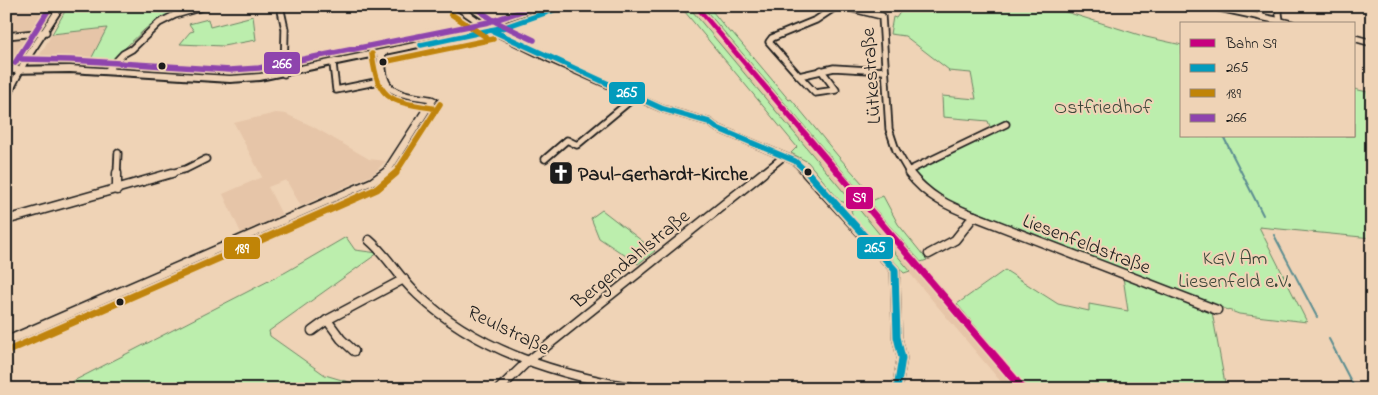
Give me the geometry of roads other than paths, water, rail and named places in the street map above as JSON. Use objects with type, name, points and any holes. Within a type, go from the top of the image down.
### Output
[{"type":"main road","points":[[6,70],[22,68],[107,71],[230,79],[284,74],[491,30],[566,6]]},
{"type":"street","points":[[6,98],[22,68],[61,6]]},
{"type":"street","points":[[107,71],[123,54],[132,49],[159,23],[206,6]]},
{"type":"street","points":[[280,6],[284,30],[284,74]]},
{"type":"street","points":[[456,6],[491,30],[573,69],[682,116],[710,122],[717,128],[795,161],[894,270],[897,337],[902,358],[897,389]]},
{"type":"street","points":[[820,70],[836,90],[815,93],[769,40],[816,20],[837,6]]},
{"type":"street","name":"Lütkestraße","points":[[841,6],[882,16],[891,136],[908,171],[916,180]]},
{"type":"street","points":[[1210,6],[1284,22]]},
{"type":"street","points":[[1260,6],[1261,17]]},
{"type":"street","points":[[1278,6],[1280,21]]},
{"type":"street","points":[[6,36],[46,32]]},
{"type":"street","points":[[1356,39],[1372,43]]},
{"type":"street","points":[[6,342],[373,181],[387,171],[433,98],[397,92],[389,86],[385,80],[381,53]]},
{"type":"street","points":[[333,64],[336,90],[385,80]]},
{"type":"street","points":[[799,76],[820,70],[840,68],[885,71]]},
{"type":"street","points":[[545,159],[567,140],[577,146],[636,96]]},
{"type":"street","points":[[908,171],[1006,124]]},
{"type":"street","points":[[117,190],[118,153]]},
{"type":"street","name":"Bergendahlstraße","points":[[499,389],[527,362],[783,157]]},
{"type":"street","points":[[6,220],[186,169],[206,159]]},
{"type":"street","name":"Liesenfeldstraße","points":[[916,180],[936,199],[974,216],[1217,310]]},
{"type":"street","points":[[929,254],[946,248],[957,238],[974,216]]},
{"type":"street","name":"Reulstraße","points":[[369,240],[382,250],[416,294],[439,312],[493,346],[527,362],[584,378],[642,389]]},
{"type":"street","points":[[312,331],[327,320],[404,280]]},
{"type":"street","points":[[327,320],[341,339],[354,351]]},
{"type":"waterway","points":[[1224,138],[1263,215]]},
{"type":"waterway","points":[[1274,235],[1317,317]]},
{"type":"waterway","points":[[1329,339],[1355,389]]},
{"type":"rail line","name":"S9","points":[[696,6],[1023,389]]},
{"type":"place","name":"Paul-Gerhardt-Kirche","points":[[561,173]]},
{"type":"park label","name":"Ostfriedhof","points":[[1103,106]]},
{"type":"park label","name":"KGV Am Liesenfeld e.V.","points":[[1235,268]]}]
